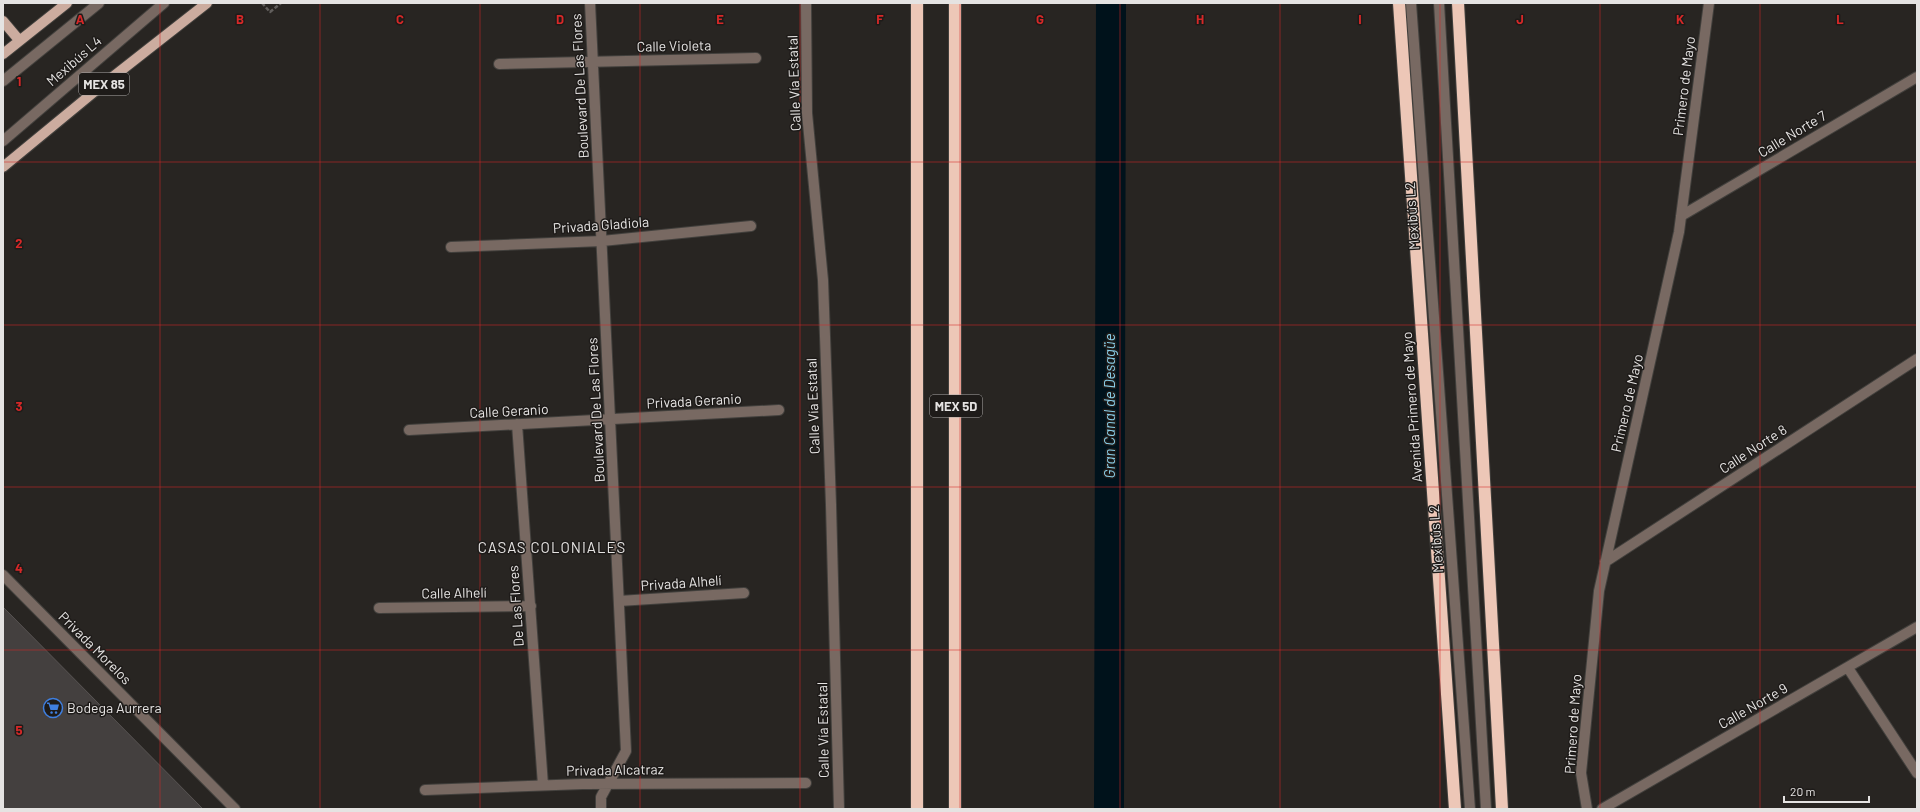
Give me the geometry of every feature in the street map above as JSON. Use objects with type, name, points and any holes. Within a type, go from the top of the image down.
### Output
[{"type":"highway","name":"MEX 5D","points":[[917,3],[917,809]]},
{"type":"highway","name":"MEX 5D","points":[[955,3],[955,809]]},
{"type":"highway","name":"Avenida Primero de Mayo","points":[[1399,3],[1455,809]]},
{"type":"highway","points":[[1458,3],[1502,809]]},
{"type":"main road","points":[[3,54],[67,3]]},
{"type":"main road","name":"MEX 85","points":[[3,167],[207,3]]},
{"type":"main road","points":[[3,21],[19,40]]},
{"type":"street","name":"Mexibús L4","points":[[3,81],[99,3]]},
{"type":"street","name":"Mexibús L4","points":[[3,141],[164,3]]},
{"type":"street","name":"Boulevard De Las Flores","points":[[590,3],[626,751],[602,798],[601,809]]},
{"type":"street","name":"Calle Vía Estatal","points":[[806,3],[807,113],[823,280],[839,809]]},
{"type":"street","name":"Mexibús L2","points":[[1411,3],[1470,809]]},
{"type":"street","points":[[1439,3],[1486,809]]},
{"type":"street","name":"Primero de Mayo","points":[[1587,809],[1581,773],[1598,591],[1679,232],[1709,3]]},
{"type":"street","name":"Calle Violeta","points":[[499,64],[756,58]]},
{"type":"street","name":"Calle Norte 7","points":[[1681,216],[1917,77]]},
{"type":"street","name":"Privada Gladiola","points":[[452,247],[602,241],[751,226]]},
{"type":"street","name":"Calle Norte 8","points":[[1605,562],[1917,359]]},
{"type":"street","name":"Privada Geranio","points":[[610,420],[779,410]]},
{"type":"street","name":"Calle Geranio","points":[[409,430],[610,420]]},
{"type":"street","name":"De Las Flores","points":[[517,424],[543,785]]},
{"type":"street","name":"Privada Morelos","points":[[3,575],[235,809]]},
{"type":"street","name":"Privada Alhelí","points":[[619,601],[744,593]]},
{"type":"street","name":"Calle Alhelí","points":[[379,608],[531,606]]},
{"type":"street","name":"Calle Norte 9","points":[[1602,809],[1917,627]]},
{"type":"street","points":[[1848,668],[1917,773]]},
{"type":"street","name":"Privada Alcatraz","points":[[425,790],[543,785],[806,783]]},
{"type":"path","points":[[262,3],[270,12],[281,3]]},
{"type":"building","name":"Bodega Aurrera","points":[[3,607],[203,809],[3,809]]},
{"type":"waterway","name":"Gran Canal de Desagüe","points":[[1109,809],[1111,3]]},
{"type":"place","name":"Bodega Aurrera","points":[[53,708]]},
{"type":"district","name":"CASAS COLONIALES","points":[[552,548]]}]
